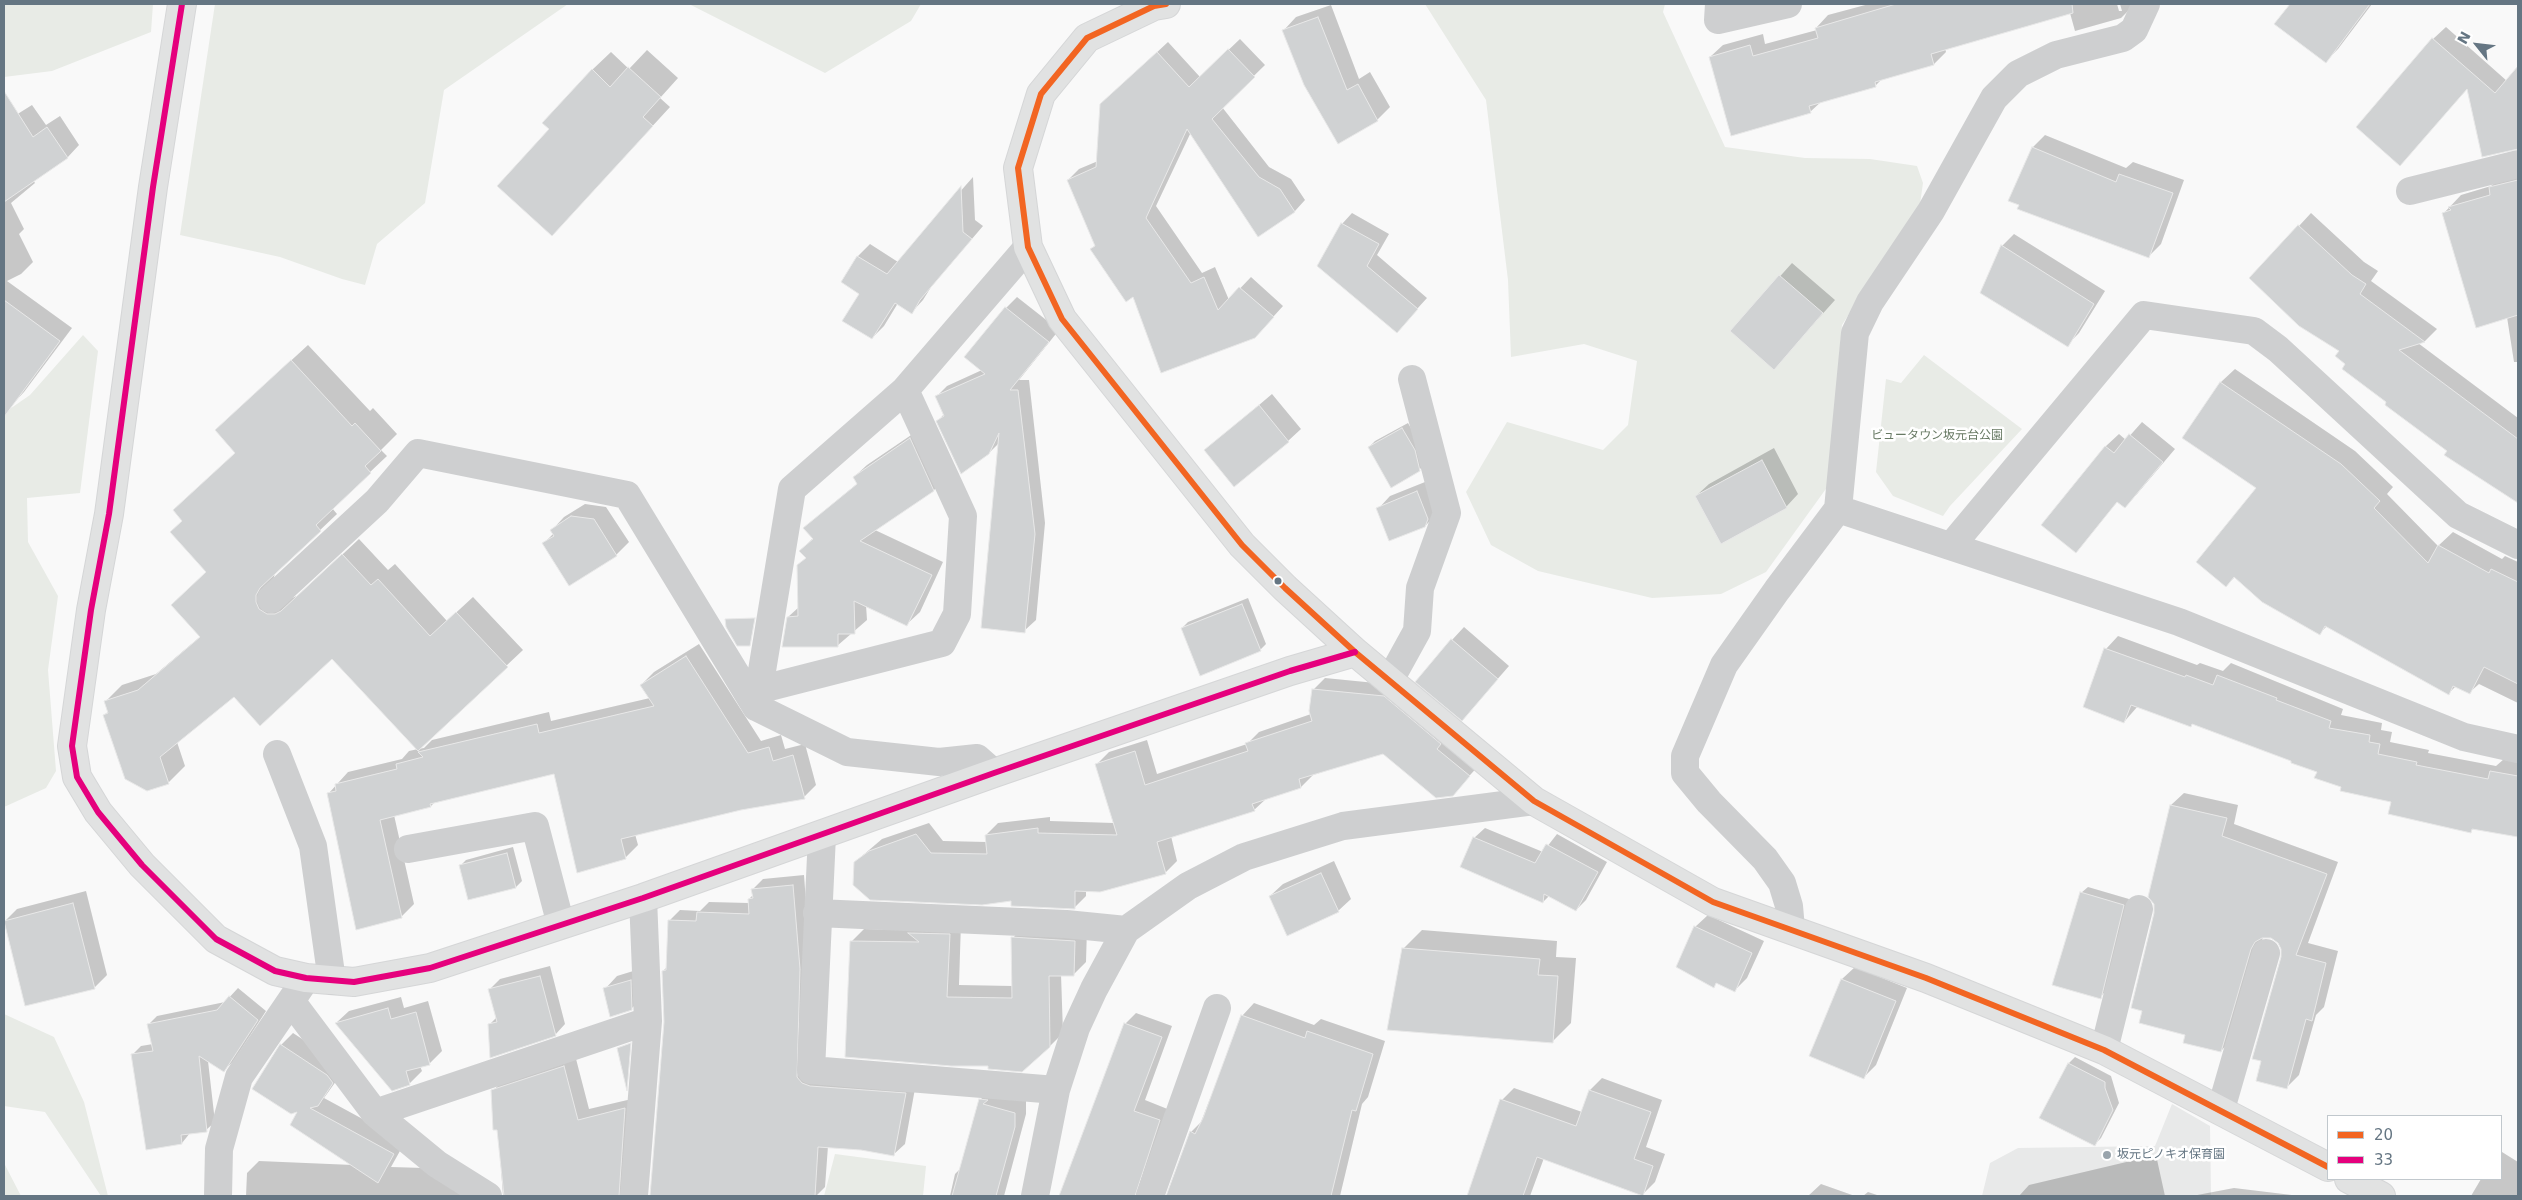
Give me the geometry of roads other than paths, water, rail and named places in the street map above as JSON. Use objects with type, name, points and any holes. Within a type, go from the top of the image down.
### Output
[{"type":"main road","points":[[182,4],[153,187],[109,514],[88,629],[72,746],[77,777],[98,812],[142,865],[216,939],[274,971],[319,979],[354,982],[430,968],[643,898],[994,773],[1290,671],[1355,652]]},
{"type":"main road","points":[[1166,4],[1154,6],[1087,38],[1041,94],[1018,168],[1028,247],[1062,319],[1242,544],[1285,588],[1355,652],[1534,801],[1713,902],[1926,978],[2104,1050],[2221,1109],[2327,1166]]},
{"type":"main road","points":[[2351,1180],[2382,1196]]},
{"type":"street","points":[[1719,4],[1718,20],[1788,4]]},
{"type":"street","points":[[1791,929],[1789,906],[1782,883],[1765,859],[1709,802],[1685,773],[1684,756],[1724,665],[1776,590],[1838,509],[1855,333],[1870,302],[1931,211],[1994,98],[2018,74],[2056,55],[2123,38],[2134,30],[2146,4]]},
{"type":"street","points":[[2410,191],[2518,164]]},
{"type":"street","points":[[757,699],[792,489],[905,390],[1028,247]]},
{"type":"street","points":[[1952,545],[2144,314],[2254,331],[2278,350],[2458,515],[2518,545]]},
{"type":"street","points":[[1390,680],[1417,631],[1420,588],[1447,513],[1412,379]]},
{"type":"street","points":[[757,699],[942,643],[957,614],[963,516],[905,390]]},
{"type":"street","points":[[271,599],[377,501],[418,453],[627,495],[757,699],[847,752],[940,762],[977,758],[994,773]]},
{"type":"street","points":[[1838,509],[1952,545],[2179,622],[2464,737],[2518,749]]},
{"type":"street","points":[[218,1196],[219,1149],[239,1077],[291,1001],[319,979],[313,846],[277,754]]},
{"type":"street","points":[[1035,1196],[1056,1090],[1076,1028],[1094,989],[1126,930],[1188,886],[1244,857],[1343,826],[1534,801]]},
{"type":"street","points":[[408,848],[535,826],[561,925]]},
{"type":"street","points":[[822,835],[811,1070],[1056,1090]]},
{"type":"street","points":[[634,1196],[648,1021],[643,898]]},
{"type":"street","points":[[2104,1050],[2139,909]]},
{"type":"street","points":[[818,913],[1066,924],[1126,930]]},
{"type":"street","points":[[2221,1109],[2266,953]]},
{"type":"street","points":[[291,1001],[375,1113],[437,1164],[488,1196]]},
{"type":"street","points":[[1150,1196],[1217,1008]]},
{"type":"street","points":[[375,1113],[648,1021]]},
{"type":"place","name":"坂元ピノキオ保育園","points":[[2107,1155]]},
{"type":"park label","name":"ビュータウン坂元台公園","points":[[1937,436]]}]
